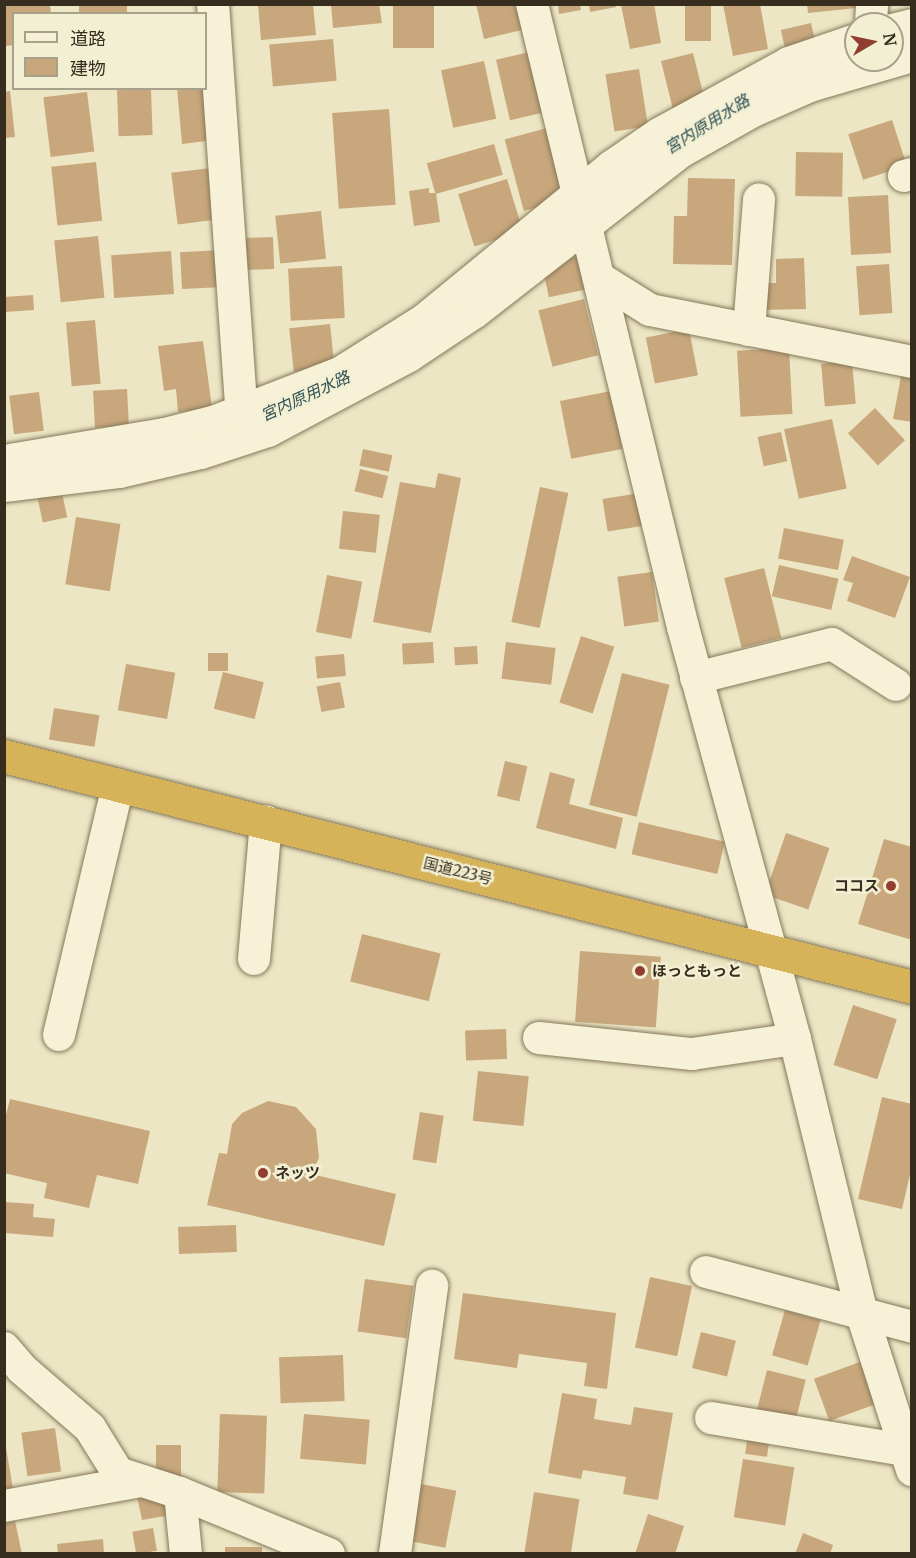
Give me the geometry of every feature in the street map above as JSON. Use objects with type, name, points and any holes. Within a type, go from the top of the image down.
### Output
[{"type":"highway","name":"国道223号","points":[[4,756],[912,987]]},
{"type":"street","points":[[213,4],[241,408]]},
{"type":"street","points":[[532,4],[696,678],[795,1038],[863,1317],[908,1460],[711,1418]]},
{"type":"street","points":[[4,486],[120,472],[201,453],[268,431],[428,343],[475,312],[582,210],[611,167],[703,106],[789,63],[844,44]]},
{"type":"street","points":[[4,461],[165,434],[216,421],[241,408],[340,373],[423,321],[582,210],[753,111],[810,86],[912,56]]},
{"type":"street","points":[[749,330],[759,199]]},
{"type":"street","points":[[599,278],[650,310],[912,362]]},
{"type":"street","points":[[696,678],[832,644],[896,685]]},
{"type":"street","points":[[59,1035],[118,785]]},
{"type":"street","points":[[254,959],[266,822]]},
{"type":"street","points":[[539,1038],[692,1053],[795,1038]]},
{"type":"street","points":[[706,1272],[863,1317],[912,1327]]},
{"type":"street","points":[[395,1554],[432,1286]]},
{"type":"street","points":[[4,1348],[22,1369],[90,1428],[117,1473],[180,1493],[329,1554]]},
{"type":"street","points":[[4,1506],[143,1480]]},
{"type":"street","points":[[180,1493],[186,1554]]},
{"type":"building","points":[[4,4],[50,4],[51,12],[12,12],[12,45],[6,46]]},
{"type":"building","points":[[79,4],[127,4],[127,12],[79,12]]},
{"type":"building","points":[[258,4],[313,4],[316,35],[261,40]]},
{"type":"building","points":[[331,4],[379,4],[382,23],[333,28]]},
{"type":"building","points":[[393,4],[434,4],[434,48],[393,48]]},
{"type":"building","points":[[476,4],[524,4],[530,28],[484,39]]},
{"type":"building","points":[[558,4],[580,4],[581,10],[559,14]]},
{"type":"building","points":[[589,4],[616,4],[616,7],[590,12]]},
{"type":"building","points":[[654,4],[661,43],[630,49],[621,5]]},
{"type":"building","points":[[685,4],[711,4],[711,41],[685,41]]},
{"type":"building","points":[[723,4],[760,4],[768,49],[733,56]]},
{"type":"building","points":[[807,4],[866,4],[866,7],[808,13]]},
{"type":"building","points":[[811,23],[817,48],[787,55],[781,30]]},
{"type":"building","points":[[333,39],[337,81],[273,86],[269,45]]},
{"type":"building","points":[[534,51],[548,111],[510,120],[496,60]]},
{"type":"building","points":[[693,53],[705,102],[673,109],[661,61]]},
{"type":"building","points":[[484,61],[496,119],[453,128],[441,70]]},
{"type":"building","points":[[639,69],[648,126],[614,132],[605,74]]},
{"type":"building","points":[[117,90],[151,90],[153,135],[119,136]]},
{"type":"building","points":[[177,90],[206,90],[214,140],[182,144]]},
{"type":"building","points":[[10,91],[15,137],[4,138],[4,92]]},
{"type":"building","points":[[87,92],[94,152],[51,157],[43,97]]},
{"type":"building","points":[[389,109],[396,205],[339,209],[332,113]]},
{"type":"building","points":[[892,120],[907,166],[863,180],[848,134]]},
{"type":"building","points":[[551,127],[570,198],[524,211],[505,139]]},
{"type":"building","points":[[494,144],[503,175],[436,194],[427,163]]},
{"type":"building","points":[[796,152],[843,153],[842,197],[795,196]]},
{"type":"building","points":[[96,162],[102,221],[57,225],[51,167]]},
{"type":"building","points":[[211,168],[217,220],[178,224],[171,173]]},
{"type":"building","points":[[688,178],[735,179],[732,265],[673,264],[674,216],[687,216]]},
{"type":"building","points":[[507,179],[523,232],[474,247],[458,194]]},
{"type":"building","points":[[429,188],[429,193],[436,193],[440,222],[414,226],[409,191]]},
{"type":"building","points":[[888,195],[891,253],[851,255],[848,197]]},
{"type":"building","points":[[321,211],[326,259],[280,264],[275,216]]},
{"type":"building","points":[[98,236],[104,298],[61,302],[54,241]]},
{"type":"building","points":[[273,237],[274,269],[240,270],[239,238]]},
{"type":"building","points":[[221,250],[223,287],[182,289],[180,252]]},
{"type":"building","points":[[171,251],[174,294],[114,298],[111,255]]},
{"type":"building","points":[[580,256],[587,289],[549,297],[542,264]]},
{"type":"building","points":[[804,258],[806,309],[763,310],[762,283],[776,283],[776,259]]},
{"type":"building","points":[[889,264],[892,313],[859,315],[856,266]]},
{"type":"building","points":[[342,266],[345,318],[291,321],[288,269]]},
{"type":"building","points":[[33,295],[34,310],[5,312],[4,297]]},
{"type":"building","points":[[584,299],[598,355],[552,367],[538,310]]},
{"type":"building","points":[[95,320],[101,384],[72,386],[66,323]]},
{"type":"building","points":[[330,324],[335,368],[294,372],[289,328]]},
{"type":"building","points":[[689,329],[698,375],[655,384],[646,337]]},
{"type":"building","points":[[203,341],[212,408],[178,412],[176,389],[164,391],[158,346]]},
{"type":"building","points":[[789,348],[792,414],[741,417],[737,351]]},
{"type":"building","points":[[852,361],[856,404],[825,407],[821,364]]},
{"type":"building","points":[[902,371],[912,372],[912,422],[893,419]]},
{"type":"building","points":[[127,389],[129,426],[95,428],[93,391]]},
{"type":"building","points":[[611,391],[622,449],[571,459],[560,401]]},
{"type":"building","points":[[39,392],[44,431],[14,434],[9,396]]},
{"type":"building","points":[[875,408],[905,440],[878,465],[848,433]]},
{"type":"building","points":[[832,419],[847,488],[799,499],[784,429]]},
{"type":"building","points":[[781,432],[787,461],[764,466],[758,437]]},
{"type":"building","points":[[363,449],[392,455],[389,472],[359,466]]},
{"type":"building","points":[[360,469],[388,476],[383,498],[354,491]]},
{"type":"building","points":[[438,473],[461,478],[431,633],[373,622],[400,482],[435,488]]},
{"type":"building","points":[[540,487],[568,493],[540,628],[511,622]]},
{"type":"building","points":[[61,488],[67,517],[43,523],[37,493]]},
{"type":"building","points":[[640,493],[645,526],[608,532],[602,499]]},
{"type":"building","points":[[343,511],[380,515],[376,553],[339,549]]},
{"type":"building","points":[[76,517],[120,524],[110,591],[65,584]]},
{"type":"building","points":[[784,528],[844,540],[838,570],[778,558]]},
{"type":"building","points":[[852,556],[910,577],[895,618],[847,601],[853,583],[843,580]]},
{"type":"building","points":[[779,565],[838,579],[831,610],[772,596]]},
{"type":"building","points":[[764,568],[781,638],[742,648],[724,578]]},
{"type":"building","points":[[652,572],[659,622],[624,626],[617,577]]},
{"type":"building","points":[[327,575],[362,582],[351,639],[316,632]]},
{"type":"building","points":[[581,636],[614,647],[593,713],[559,703]]},
{"type":"building","points":[[433,642],[434,663],[403,665],[402,644]]},
{"type":"building","points":[[506,642],[556,648],[551,685],[501,679]]},
{"type":"building","points":[[477,646],[478,664],[455,665],[454,647]]},
{"type":"building","points":[[208,653],[228,653],[228,671],[208,671]]},
{"type":"building","points":[[344,654],[346,676],[317,678],[315,657]]},
{"type":"building","points":[[126,664],[175,673],[167,719],[118,710]]},
{"type":"building","points":[[223,672],[264,682],[255,719],[214,709]]},
{"type":"building","points":[[622,673],[670,685],[637,817],[589,805]]},
{"type":"building","points":[[340,682],[345,708],[321,712],[316,687]]},
{"type":"building","points":[[54,708],[99,715],[94,747],[49,740]]},
{"type":"building","points":[[505,761],[527,766],[519,801],[497,796]]},
{"type":"building","points":[[550,772],[575,779],[569,804],[623,818],[616,849],[536,828]]},
{"type":"building","points":[[639,822],[725,842],[717,874],[632,854]]},
{"type":"building","points":[[786,833],[829,848],[808,909],[765,894]]},
{"type":"building","name":"ココス","points":[[884,839],[912,847],[912,940],[858,924]]},
{"type":"building","points":[[362,934],[441,954],[429,1001],[350,982]]},
{"type":"building","points":[[580,951],[661,957],[656,1027],[575,1022]]},
{"type":"building","points":[[853,1005],[897,1019],[877,1079],[834,1065]]},
{"type":"building","points":[[506,1029],[507,1059],[466,1060],[465,1030]]},
{"type":"building","points":[[478,1071],[529,1076],[523,1126],[473,1121]]},
{"type":"building","points":[[882,1097],[912,1104],[912,1166],[902,1209],[858,1199]]},
{"type":"building","points":[[10,1099],[150,1131],[138,1184],[97,1175],[89,1208],[44,1198],[47,1183],[4,1173],[4,1123]]},
{"type":"building","name":"ネッツ","points":[[268,1101],[296,1107],[316,1129],[319,1158],[311,1174],[396,1194],[384,1246],[207,1205],[219,1153],[227,1154],[232,1124],[242,1113]]},
{"type":"building","points":[[420,1112],[444,1116],[436,1163],[412,1159]]},
{"type":"building","points":[[4,1202],[34,1204],[33,1217],[55,1219],[53,1237],[4,1233]]},
{"type":"building","points":[[236,1225],[237,1252],[179,1254],[178,1227]]},
{"type":"building","points":[[650,1277],[692,1286],[677,1356],[635,1347]]},
{"type":"building","points":[[365,1279],[414,1286],[406,1338],[358,1331]]},
{"type":"building","points":[[463,1293],[616,1313],[607,1389],[584,1386],[587,1363],[519,1354],[517,1368],[454,1359]]},
{"type":"building","points":[[785,1310],[821,1320],[808,1365],[772,1355]]},
{"type":"building","points":[[701,1332],[736,1341],[727,1377],[692,1368]]},
{"type":"building","points":[[343,1355],[345,1401],[281,1403],[279,1357]]},
{"type":"building","points":[[860,1362],[875,1404],[829,1421],[814,1379]]},
{"type":"building","points":[[767,1370],[806,1380],[795,1421],[757,1412]]},
{"type":"building","points":[[562,1393],[597,1399],[594,1419],[631,1425],[634,1407],[673,1413],[658,1500],[623,1494],[626,1477],[583,1470],[581,1479],[548,1473]]},
{"type":"building","points":[[220,1414],[267,1416],[264,1494],[217,1492]]},
{"type":"building","points":[[304,1414],[370,1420],[366,1465],[300,1459]]},
{"type":"building","points":[[55,1428],[61,1472],[27,1476],[21,1433]]},
{"type":"building","points":[[748,1434],[770,1437],[767,1457],[745,1454]]},
{"type":"building","points":[[4,1436],[13,1489],[4,1490]]},
{"type":"building","points":[[156,1445],[181,1445],[181,1477],[156,1477]]},
{"type":"building","points":[[743,1459],[794,1467],[785,1525],[734,1517]]},
{"type":"building","points":[[421,1484],[456,1491],[445,1548],[410,1541]]},
{"type":"building","points":[[136,1491],[167,1493],[171,1515],[142,1520]]},
{"type":"building","points":[[534,1492],[579,1499],[571,1554],[524,1554]]},
{"type":"building","points":[[648,1514],[684,1526],[675,1554],[635,1554]]},
{"type":"building","points":[[15,1521],[22,1554],[4,1554],[4,1523]]},
{"type":"building","points":[[153,1528],[157,1551],[136,1554],[132,1532]]},
{"type":"building","points":[[803,1533],[833,1545],[830,1554],[795,1554]]},
{"type":"building","points":[[103,1539],[104,1554],[58,1554],[57,1544]]},
{"type":"building","points":[[225,1547],[262,1547],[262,1554],[225,1554]]},
{"type":"place","name":"ココス","points":[[891,886]]},
{"type":"place","name":"ほっともっと","points":[[640,971]]},
{"type":"place","name":"ネッツ","points":[[263,1173]]},
{"type":"water label","name":"宮内原用水路","points":[[707,124]]},
{"type":"water label","name":"宮内原用水路","points":[[305,396]]}]
